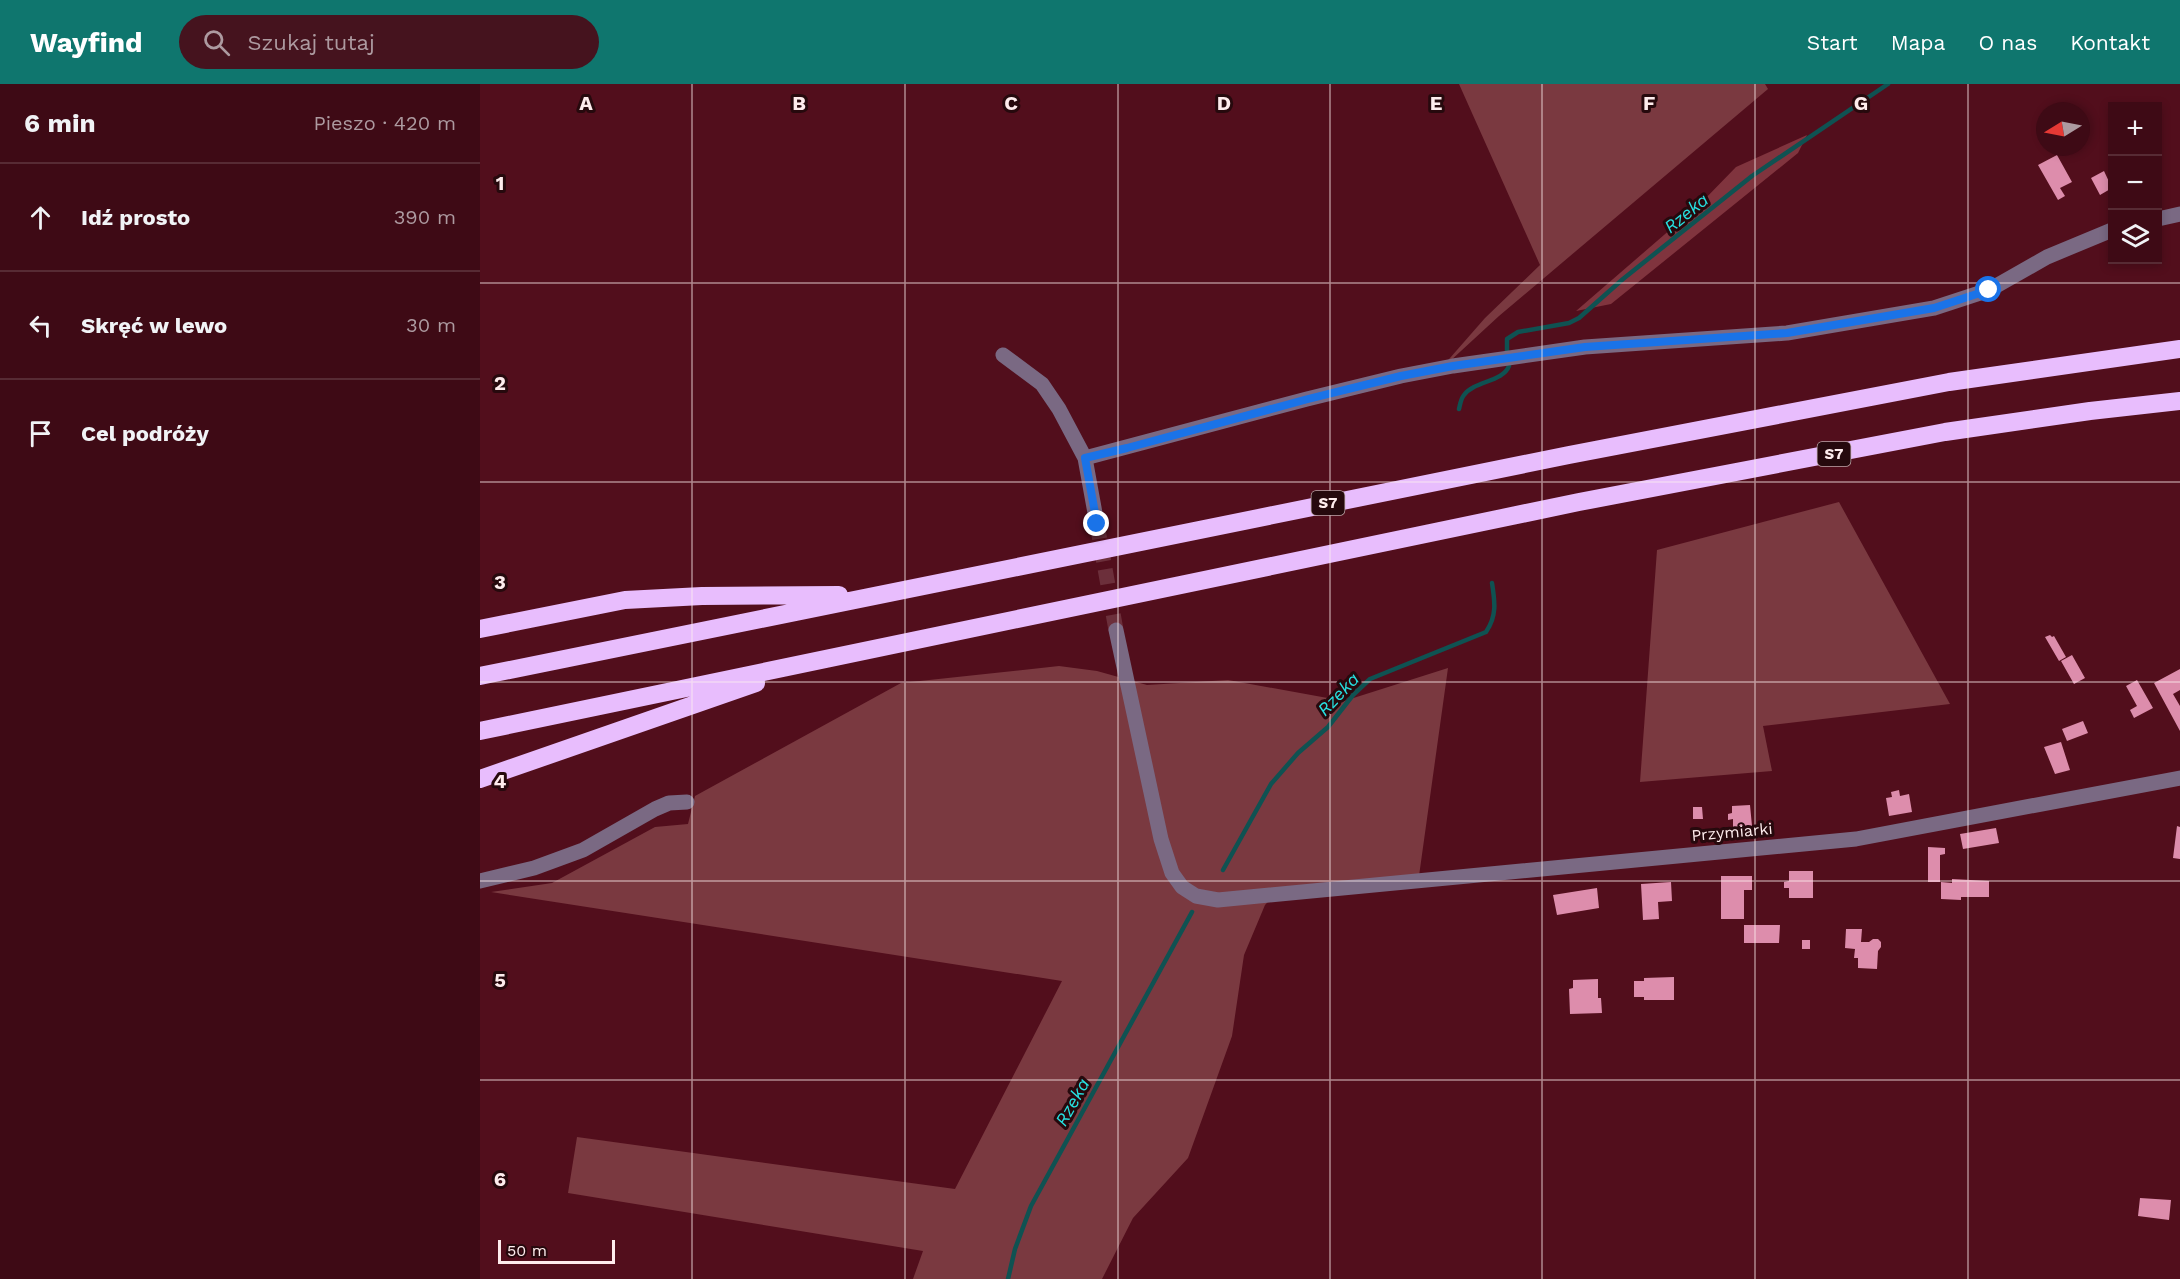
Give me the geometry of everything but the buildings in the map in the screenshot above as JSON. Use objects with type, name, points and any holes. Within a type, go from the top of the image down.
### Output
[{"type":"highway","name":"S7","points":[[480,676],[1569,454],[1960,381],[2180,349]]},
{"type":"highway","name":"S7","points":[[480,731],[1579,502],[1945,432],[2090,411],[2180,401]]},
{"type":"highway","points":[[480,629],[625,600],[702,596],[877,595]]},
{"type":"highway","points":[[480,779],[833,656]]},
{"type":"street","points":[[2162,218],[2180,214]]},
{"type":"street","points":[[1085,458],[1308,399],[1453,366],[1585,347],[1787,333],[1934,308],[1989,290],[2047,257],[2108,232]]},
{"type":"street","points":[[1003,355],[1042,384],[1059,410],[1085,458],[1097,524]]},
{"type":"street","name":"Przymiarki","points":[[1116,630],[1161,839],[1172,873],[1182,887],[1196,896],[1218,900],[1856,839],[2180,778]]},
{"type":"street","points":[[480,881],[534,868],[583,850],[655,809],[669,803],[687,802]]},
{"type":"shaded area","points":[[1459,84],[1765,84],[1768,89],[1499,316],[1436,374],[1485,318],[1540,265]]},
{"type":"shaded area","points":[[1807,135],[1798,153],[1611,304],[1576,311],[1701,203],[1736,167]]},
{"type":"shaded area","points":[[1839,502],[1950,704],[1763,726],[1772,771],[1640,782],[1657,550]]},
{"type":"shaded area","points":[[1059,666],[1097,671],[1147,685],[1228,680],[1344,701],[1448,668],[1419,876],[1279,890],[1265,905],[1244,955],[1232,1036],[1188,1158],[1133,1218],[1102,1279],[913,1279],[923,1251],[568,1193],[577,1137],[955,1189],[1062,981],[491,892],[552,883],[655,827],[688,824],[695,796],[901,683]]},
{"type":"waterway","name":"Rzeka","points":[[1507,352],[1507,339],[1518,332],[1569,323],[1579,318],[1623,279],[1752,176],[1888,84]]},
{"type":"waterway","name":"Rzeka","points":[[1459,409],[1462,398],[1469,390],[1495,379],[1509,366]]},
{"type":"waterway","name":"Rzeka","points":[[1223,870],[1271,784],[1298,753],[1328,727],[1353,695],[1370,679],[1486,632],[1490,626],[1494,609],[1492,583]]},
{"type":"waterway","name":"Rzeka","points":[[1008,1279],[1015,1249],[1031,1206],[1192,912]]},
{"type":"tunnel","points":[[1097,524],[1116,630]]},
{"type":"route","points":[[1097,524],[1085,458],[1308,399],[1453,366],[1585,347],[1787,333],[1934,308],[1989,290]]}]
